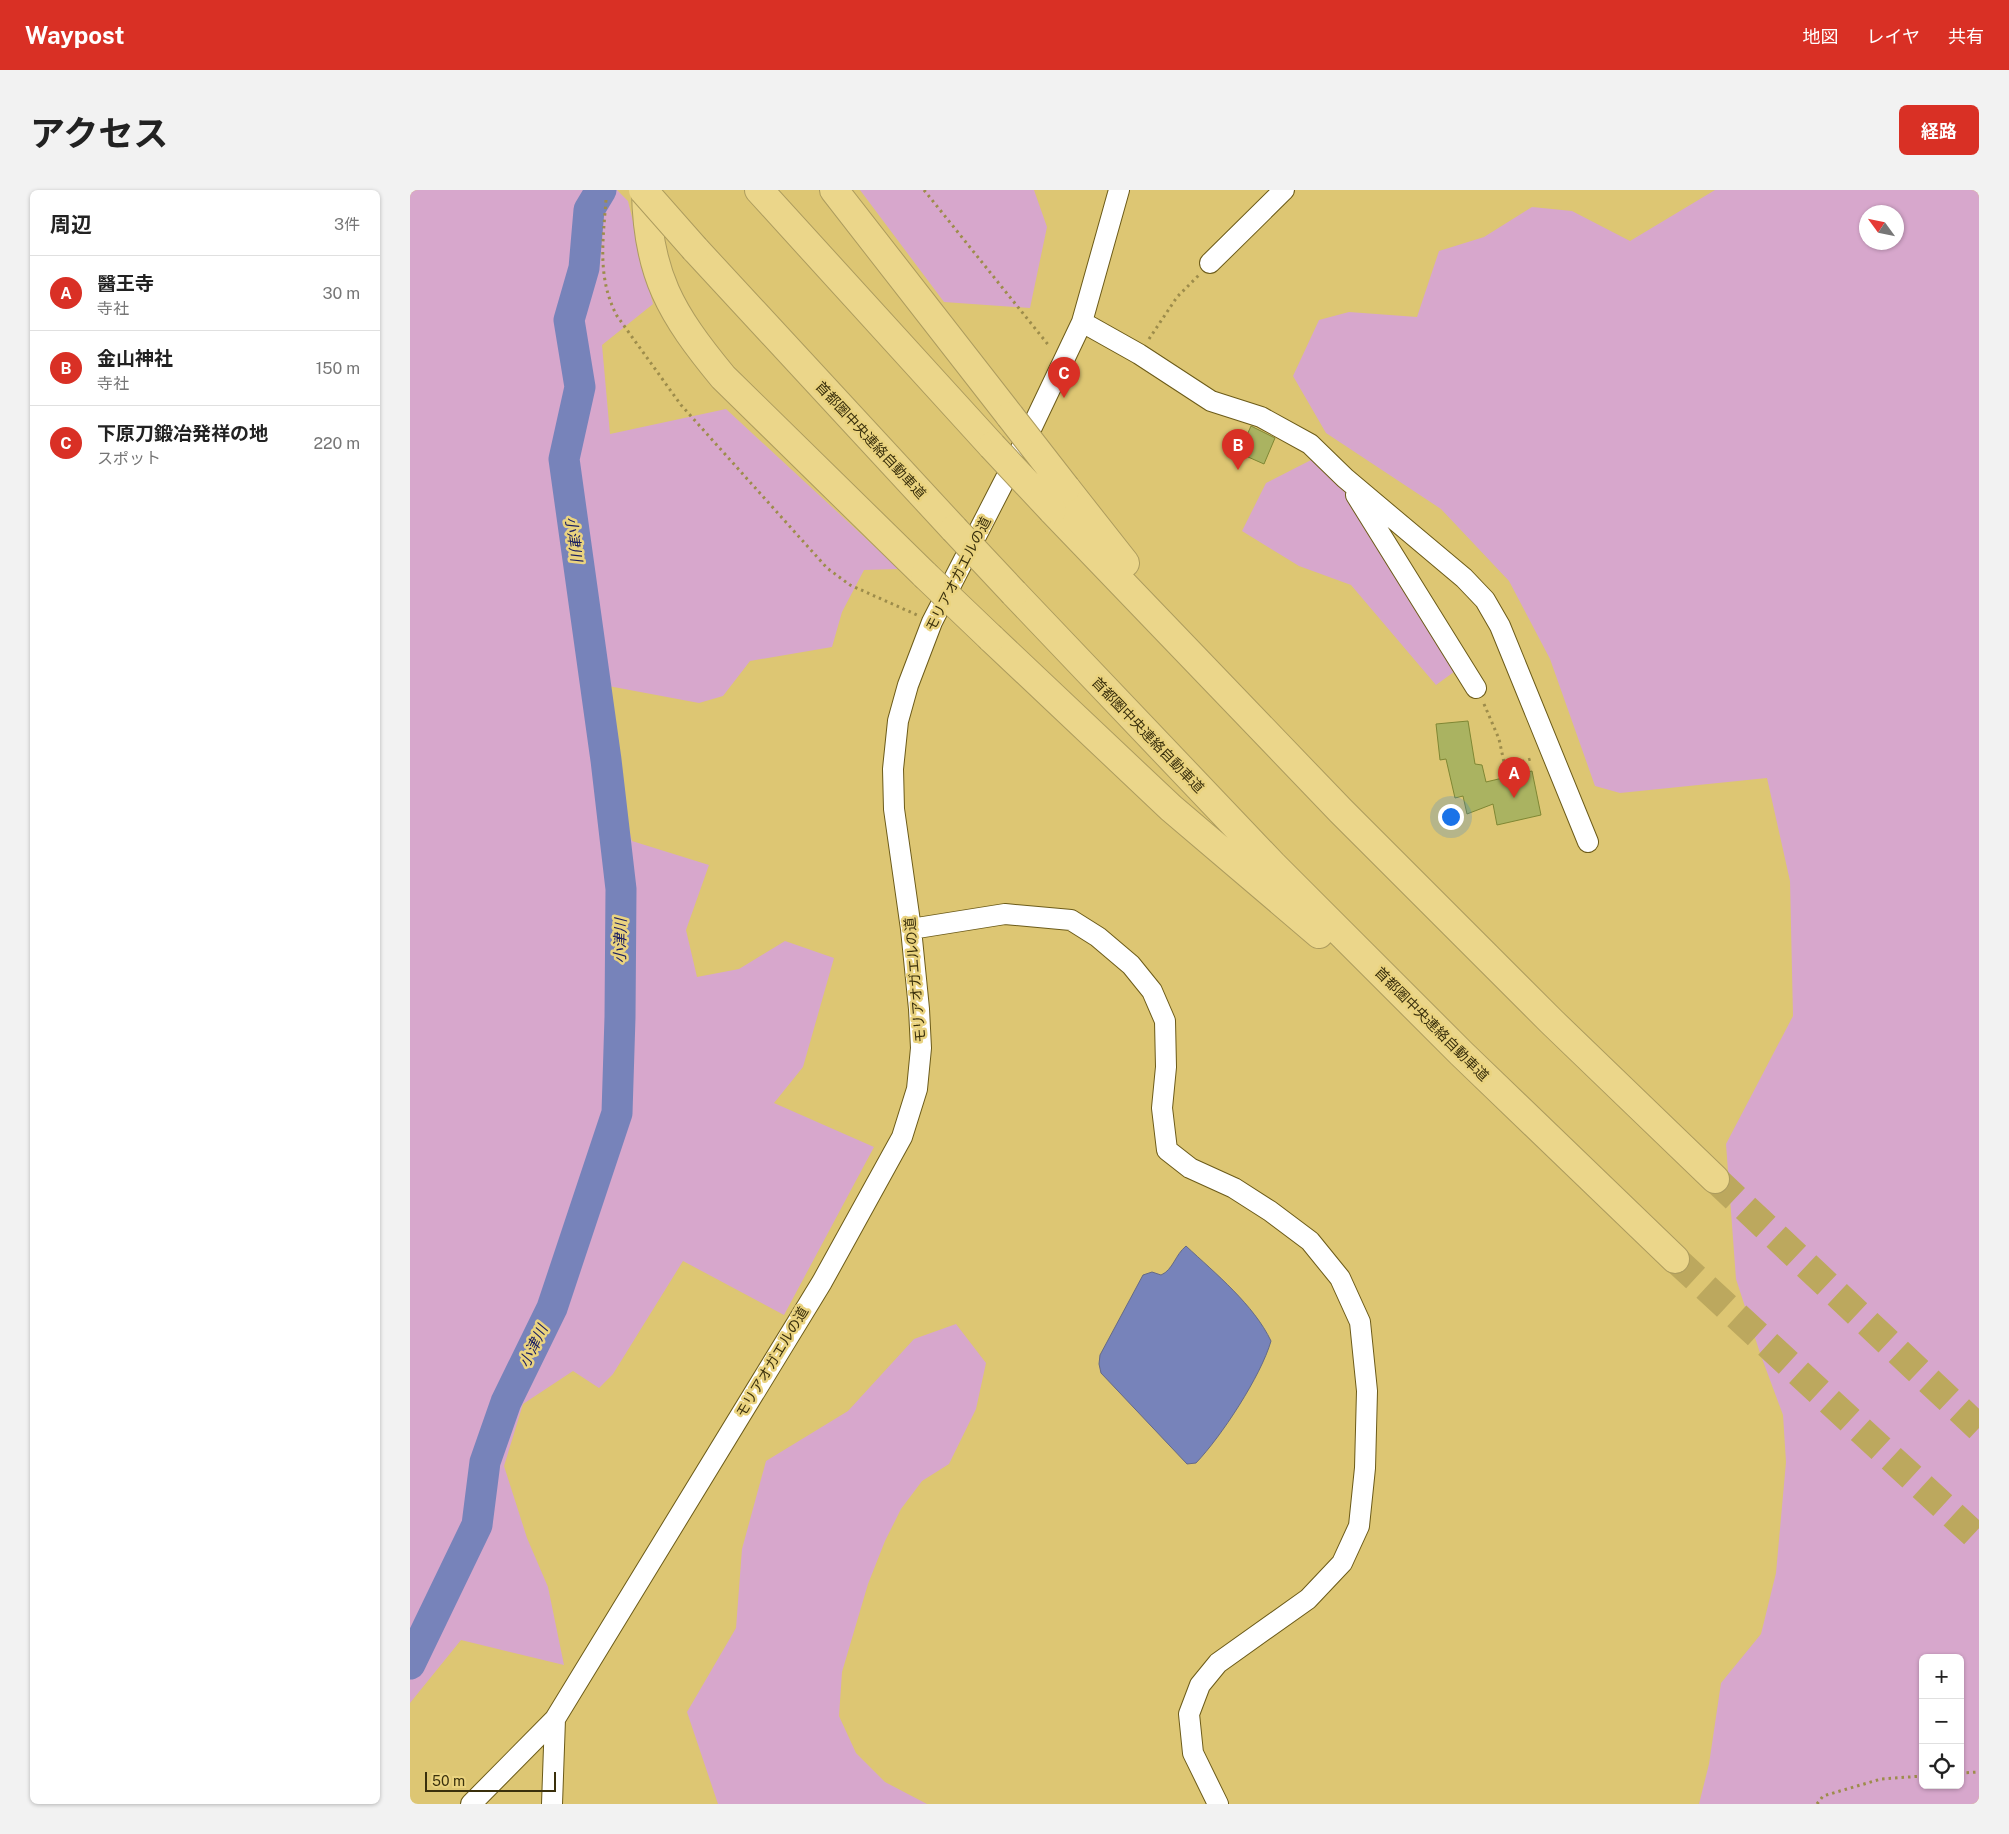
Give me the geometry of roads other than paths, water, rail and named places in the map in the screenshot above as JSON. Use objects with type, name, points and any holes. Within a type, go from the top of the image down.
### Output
[{"type":"highway","name":"首都圏中央連絡自動車道","points":[[644,190],[695,249],[954,529],[1273,865],[1462,1054],[1675,1259]]},
{"type":"highway","points":[[644,190],[652,254],[661,284],[676,314],[696,344],[723,377],[925,575],[1171,808],[1462,1054]]},
{"type":"highway","points":[[759,190],[992,446],[1059,499],[1341,811],[1552,1022],[1715,1179]]},
{"type":"highway","points":[[834,190],[1010,416],[1059,499]]},
{"type":"street","name":"モリアオガエルの道","points":[[470,1804],[555,1718],[822,1282],[902,1137],[917,1089],[921,1048],[911,929],[894,809],[893,769],[898,721],[908,685],[932,622],[975,541],[1082,322],[1119,190]]},
{"type":"street","points":[[1210,263],[1284,190]]},
{"type":"street","points":[[1082,322],[1139,354],[1211,401],[1261,417],[1310,444],[1346,478],[1464,578],[1486,600],[1500,626],[1588,842]]},
{"type":"street","points":[[1346,478],[1476,688]]},
{"type":"street","points":[[911,929],[1005,914],[1071,920],[1098,937],[1131,965],[1152,991],[1165,1021],[1166,1067],[1162,1108],[1167,1150],[1190,1168],[1241,1193],[1270,1211],[1310,1240],[1340,1278],[1360,1322],[1367,1391],[1365,1468],[1359,1526],[1342,1563],[1308,1599],[1218,1663],[1200,1685],[1189,1714],[1193,1753],[1218,1804]]},
{"type":"street","points":[[552,1804],[555,1718]]},
{"type":"water","points":[[1186,1246],[1244,1302],[1264,1328],[1271,1341],[1259,1371],[1228,1422],[1196,1463],[1187,1464],[1101,1373],[1099,1364],[1100,1355],[1143,1275],[1152,1272],[1161,1275],[1165,1273]]},
{"type":"waterway","name":"小津川","points":[[410,1664],[477,1525],[485,1462],[506,1402],[552,1308],[617,1113],[621,889],[606,760],[564,459],[580,387],[569,320],[584,268],[589,210],[601,190]]},
{"type":"tunnel","points":[[1715,1179],[1979,1428]]},
{"type":"tunnel","points":[[1675,1259],[1979,1539]]},
{"type":"place","name":"下原刀鍛冶発祥の地","points":[[1064,398]]},
{"type":"place","name":"金山神社","points":[[1238,470]]},
{"type":"place","name":"醫王寺","points":[[1514,798]]}]
